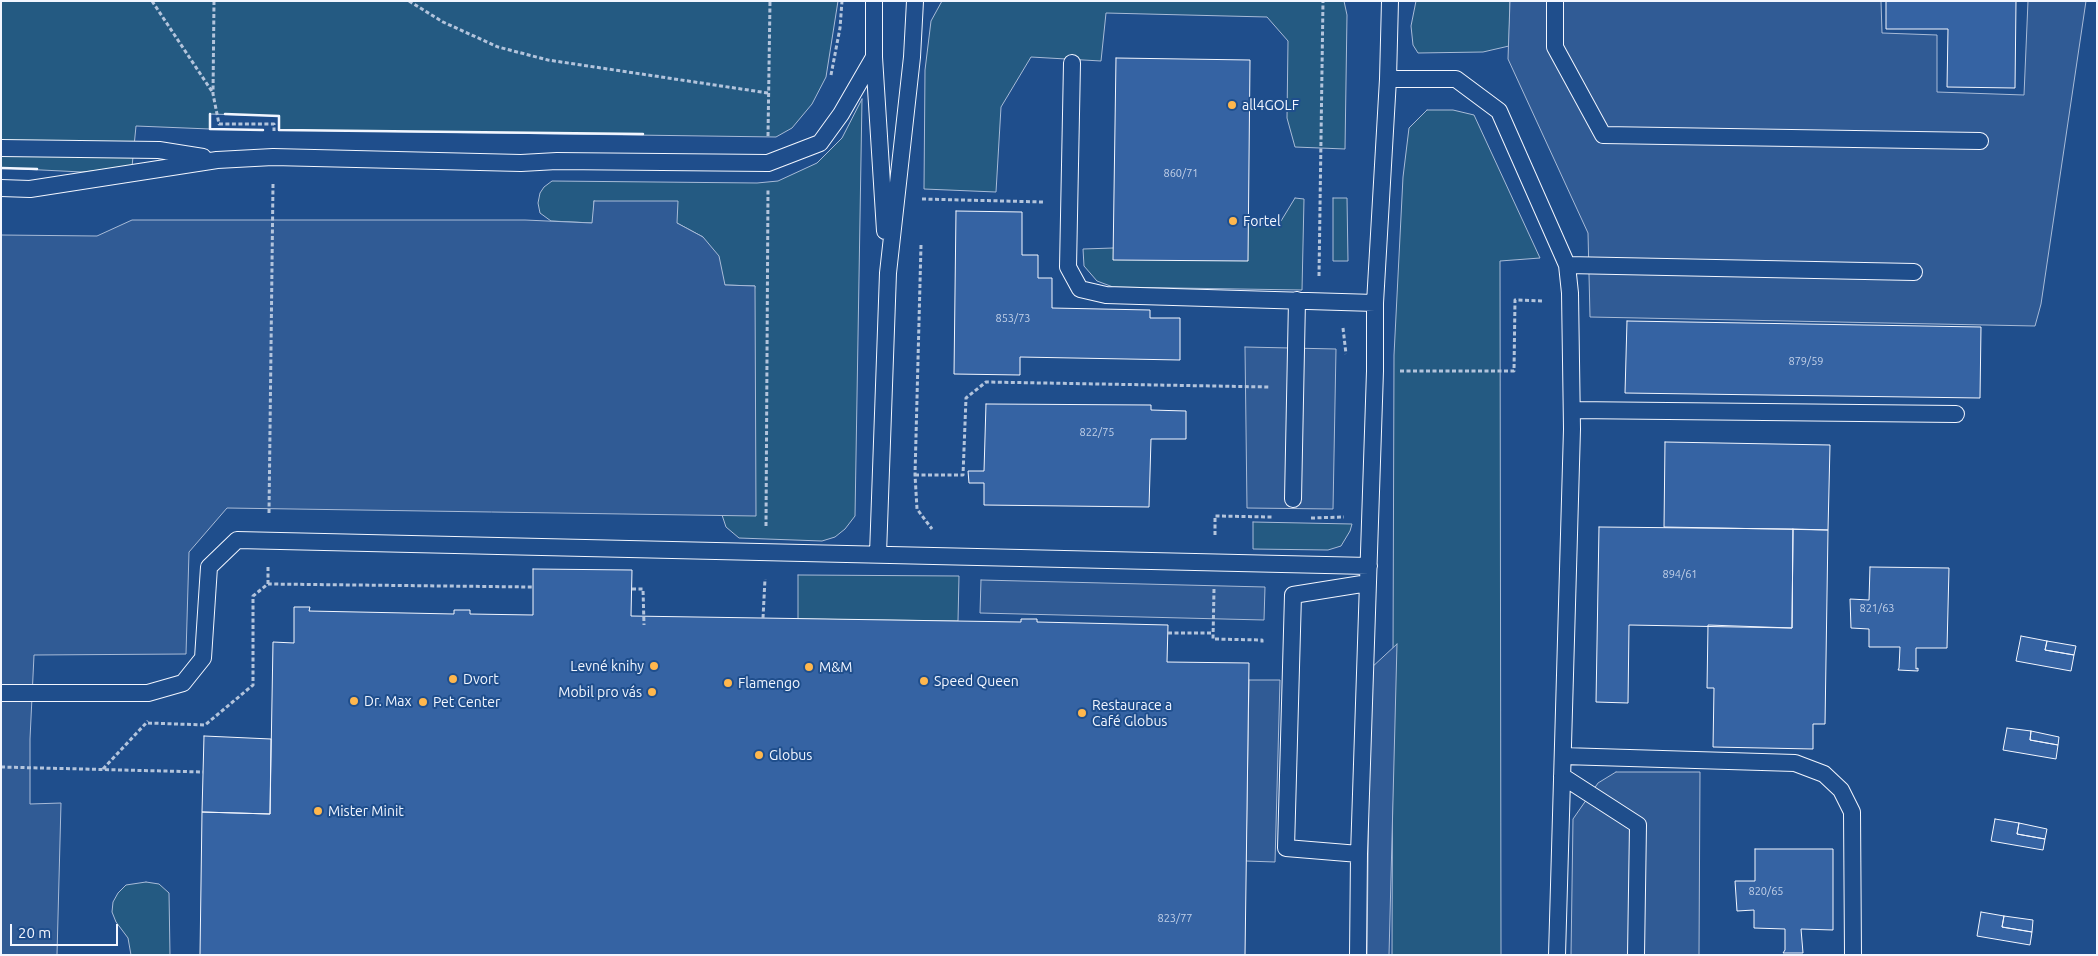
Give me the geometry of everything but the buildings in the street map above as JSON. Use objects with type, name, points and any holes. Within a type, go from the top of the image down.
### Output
[{"type":"lane","points":[[874,1],[874,57],[888,273]]},
{"type":"lane","points":[[878,554],[888,273],[912,57],[916,1]]},
{"type":"lane","points":[[1556,1],[1555,47],[1603,135],[1980,141]]},
{"type":"lane","points":[[1358,955],[1359,854],[1375,371],[1375,303],[1388,79],[1390,2]]},
{"type":"lane","points":[[1,188],[30,189],[217,160],[273,157],[521,163],[557,160],[768,163],[820,143],[840,114],[874,57]]},
{"type":"lane","points":[[1072,63],[1068,267],[1080,289],[1106,295],[1375,303]]},
{"type":"lane","points":[[1388,79],[1456,79],[1499,111],[1567,265],[1570,293],[1572,410],[1557,955]]},
{"type":"lane","points":[[1,148],[159,150],[217,160]]},
{"type":"lane","points":[[1567,265],[1914,272]]},
{"type":"lane","points":[[1293,499],[1297,300]]},
{"type":"lane","points":[[1572,410],[1956,414]]},
{"type":"lane","points":[[1,693],[148,693],[182,683],[203,658],[209,567],[237,540],[1369,566]]},
{"type":"lane","points":[[1359,854],[1286,848],[1293,595],[1368,583]]},
{"type":"lane","points":[[1563,756],[1795,763],[1824,774],[1841,790],[1852,812],[1853,955]]},
{"type":"lane","points":[[1562,776],[1638,825],[1636,955]]},
{"type":"path","points":[[152,1],[213,94]]},
{"type":"path","points":[[214,1],[213,94],[219,124],[274,124]]},
{"type":"path","points":[[408,1],[443,22],[498,47],[548,60],[768,93]]},
{"type":"path","points":[[763,618],[766,552],[770,1]]},
{"type":"path","points":[[830,80],[840,28],[842,1]]},
{"type":"path","points":[[1323,1],[1319,300],[1343,326],[1347,370],[1514,371],[1514,320]]},
{"type":"path","points":[[269,541],[273,157]]},
{"type":"path","points":[[921,208],[922,189]]},
{"type":"path","points":[[922,199],[1069,203]]},
{"type":"path","points":[[921,237],[915,475],[917,510],[930,528],[937,532]]},
{"type":"path","points":[[915,475],[964,475],[966,398],[986,382],[1296,387]]},
{"type":"path","points":[[1216,516],[1213,639],[1262,640],[1262,650]]},
{"type":"path","points":[[148,723],[205,725],[253,685],[253,596],[268,584],[532,587]]},
{"type":"path","points":[[632,589],[643,589],[644,625]]},
{"type":"path","points":[[1168,633],[1213,633]]},
{"type":"path","points":[[103,770],[148,723],[148,693]]},
{"type":"path","points":[[1,767],[203,772]]},
{"type":"shaded area","points":[[1,1],[838,1],[826,77],[812,104],[792,128],[776,137],[279,130],[279,116],[210,114],[210,129],[136,126],[132,167],[82,172],[1,168]]},
{"type":"shaded area","points":[[942,1],[1344,1],[1347,15],[1345,149],[1295,147],[1287,118],[1288,41],[1267,17],[1106,13],[1101,61],[1031,57],[1001,107],[996,192],[924,189],[925,70],[931,21]]},
{"type":"shaded area","points":[[1416,1],[1510,1],[1509,46],[1483,52],[1418,53],[1413,45],[1411,26]]},
{"type":"shaded area","points":[[1510,1],[1881,1],[1882,33],[1937,35],[1937,92],[2024,95],[2028,1],[2086,1],[2041,304],[2035,326],[1590,317],[1588,233],[1508,59]]},
{"type":"shaded area","points":[[862,99],[855,516],[845,529],[835,537],[822,541],[739,538],[726,527],[722,515],[755,286],[725,285],[703,237],[677,223],[594,201],[593,223],[551,221],[540,213],[538,203],[540,193],[552,181],[757,183],[778,181],[817,163],[842,138]]},
{"type":"shaded area","points":[[1427,110],[1453,110],[1474,115],[1540,258],[1500,261],[1501,955],[1392,955],[1394,355],[1403,177],[1409,128]]},
{"type":"shaded area","points":[[1295,198],[1304,199],[1302,290],[1113,287],[1097,281],[1084,266],[1083,249],[1113,248],[1248,222],[1281,221]]},
{"type":"shaded area","points":[[1333,198],[1347,198],[1348,261],[1333,261]]},
{"type":"shaded area","points":[[594,201],[678,201],[677,223],[703,237],[719,256],[725,285],[755,286],[756,516],[227,508],[189,552],[186,654],[34,655],[30,739],[30,804],[61,803],[57,955],[1,955],[1,235],[97,236],[132,220],[525,220],[592,223]]},
{"type":"shaded area","points":[[1245,347],[1336,349],[1333,509],[1247,508]]},
{"type":"shaded area","points":[[1253,522],[1352,524],[1341,546],[1328,550],[1253,549]]},
{"type":"shaded area","points":[[798,575],[959,576],[958,621],[798,619]]},
{"type":"shaded area","points":[[981,580],[1265,587],[1264,620],[980,613]]},
{"type":"shaded area","points":[[1397,644],[1389,955],[1367,955],[1370,669]]},
{"type":"shaded area","points":[[1249,680],[1280,680],[1275,862],[1246,861]]},
{"type":"shaded area","points":[[1616,772],[1700,772],[1699,955],[1571,955],[1573,819],[1598,783]]},
{"type":"shaded area","points":[[146,882],[159,884],[169,893],[170,955],[131,955],[128,938],[116,922],[112,912],[113,902],[126,885]]},
{"type":"wall","points":[[210,114],[210,129],[263,130]]},
{"type":"wall","points":[[225,114],[279,116],[279,130],[643,134]]},
{"type":"wall","points":[[1,168],[37,169]]},
{"type":"place","name":"all4GOLF","points":[[1232,105]]},
{"type":"place","name":"Fortel","points":[[1233,221]]},
{"type":"place","name":"Levné knihy","points":[[654,666]]},
{"type":"place","name":"M&M","points":[[809,667]]},
{"type":"place","name":"Dvort","points":[[453,679]]},
{"type":"place","name":"Speed Queen","points":[[924,681]]},
{"type":"place","name":"Flamengo","points":[[728,683]]},
{"type":"place","name":"Mobil pro vás","points":[[652,692]]},
{"type":"place","name":"Dr. Max","points":[[354,701]]},
{"type":"place","name":"Pet Center","points":[[423,702]]},
{"type":"place","name":"Restaurace a Café Globus","points":[[1082,713]]},
{"type":"place","name":"Globus","points":[[759,755]]},
{"type":"place","name":"Mister Minit","points":[[318,811]]}]
